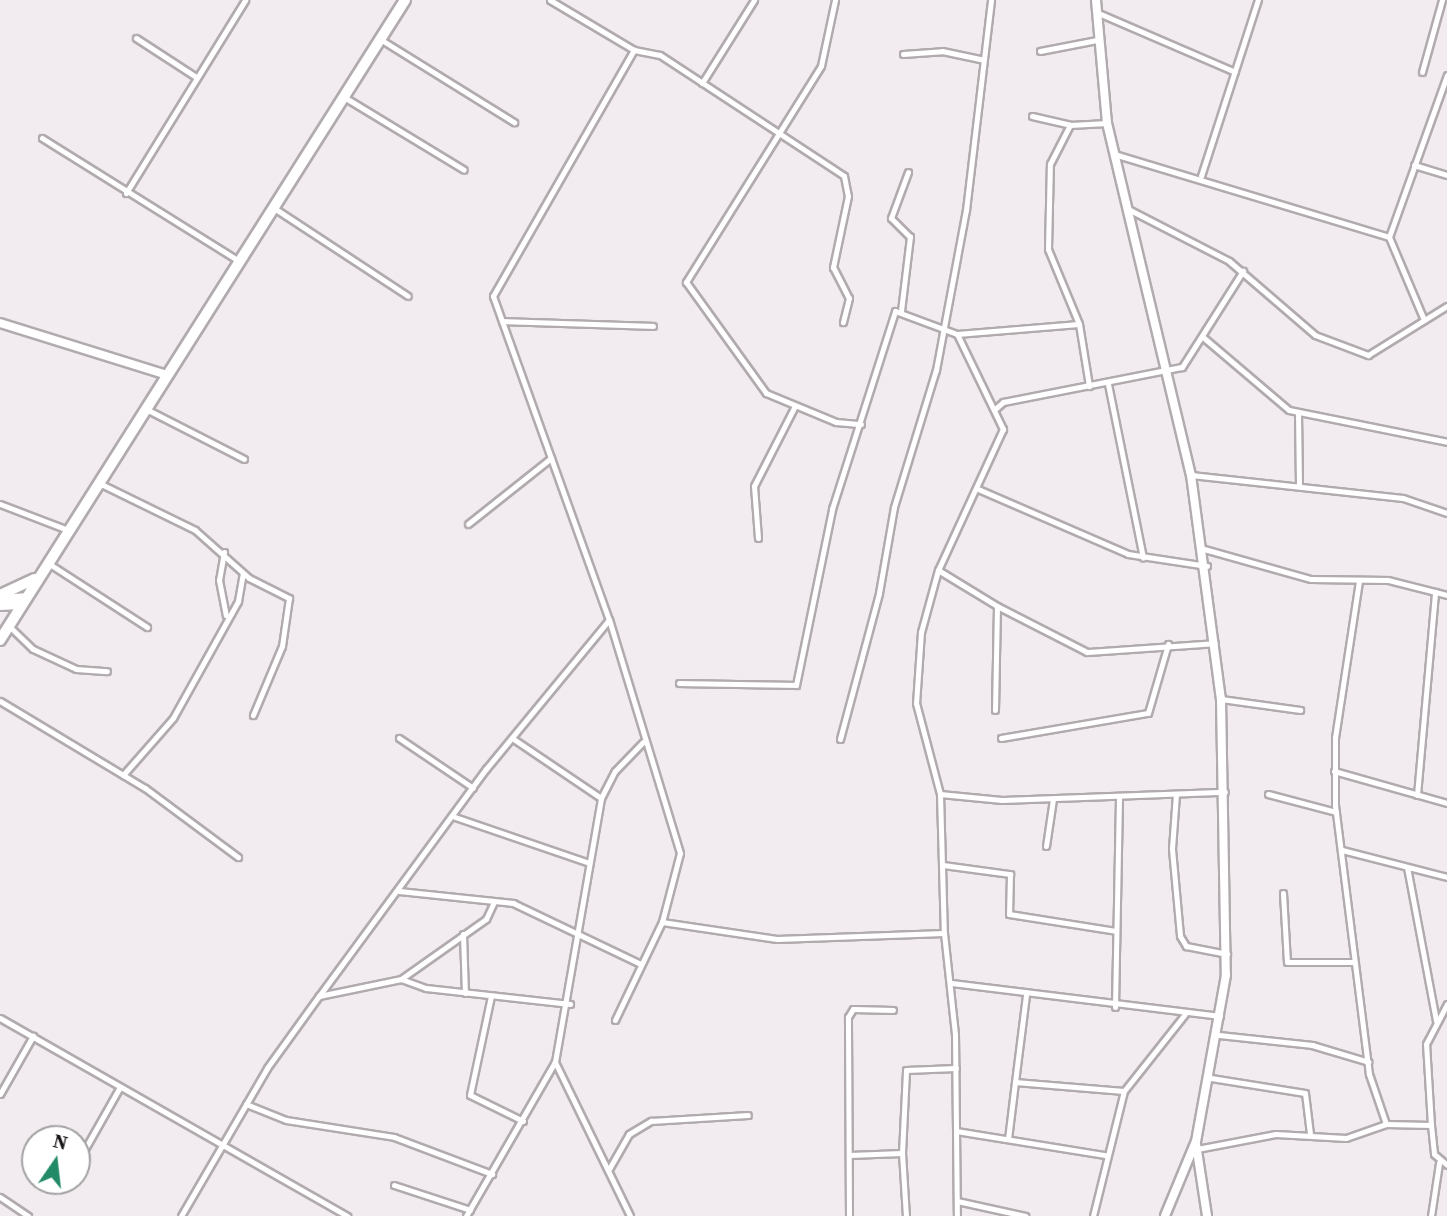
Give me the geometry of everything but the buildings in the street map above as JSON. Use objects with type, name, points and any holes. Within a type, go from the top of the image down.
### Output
[{"type":"highway","points":[[0,638],[405,0]]},
{"type":"highway","points":[[0,597],[40,575]]},
{"type":"highway","points":[[0,617],[0,638]]},
{"type":"street","points":[[126,193],[245,0]]},
{"type":"street","points":[[550,0],[634,50],[660,55],[775,134],[838,171],[847,183],[833,267],[849,298],[842,322]]},
{"type":"street","points":[[702,83],[754,0]]},
{"type":"street","points":[[835,0],[821,66],[775,134],[686,282],[757,384],[795,406],[836,422],[861,424]]},
{"type":"street","points":[[840,739],[943,330],[966,210],[981,59],[991,0]]},
{"type":"street","points":[[1096,0],[1097,40],[1107,122],[1191,475],[1208,566],[1221,699],[1228,954],[1222,1016],[1196,1145],[1166,1216]]},
{"type":"street","points":[[1201,176],[1258,0]]},
{"type":"street","points":[[1422,72],[1442,0]]},
{"type":"street","points":[[1096,12],[1235,72]]},
{"type":"street","points":[[136,38],[196,76]]},
{"type":"street","points":[[380,39],[514,122]]},
{"type":"street","points":[[1040,51],[1097,40]]},
{"type":"street","points":[[615,1020],[662,922],[680,853],[643,742],[609,620],[502,321],[496,287],[634,50]]},
{"type":"street","points":[[903,54],[942,51],[981,59]]},
{"type":"street","points":[[1424,320],[1389,237],[1447,75]]},
{"type":"street","points":[[344,97],[464,170]]},
{"type":"street","points":[[1032,116],[1070,125],[1107,122]]},
{"type":"street","points":[[1070,125],[1050,164],[1048,249],[1079,324],[1089,386]]},
{"type":"street","points":[[42,138],[126,193],[239,261]]},
{"type":"street","points":[[1114,153],[1201,176],[1389,237]]},
{"type":"street","points":[[1414,165],[1447,175]]},
{"type":"street","points":[[901,311],[910,237],[891,218],[908,172]]},
{"type":"street","points":[[274,208],[408,296]]},
{"type":"street","points":[[1128,209],[1242,271],[1315,335],[1368,355],[1447,306]]},
{"type":"street","points":[[995,409],[1003,402],[1108,384],[1182,367],[1204,338],[1242,271]]},
{"type":"street","points":[[679,683],[796,685],[810,595],[893,314],[901,311],[957,334],[1079,324]]},
{"type":"street","points":[[502,321],[653,326]]},
{"type":"street","points":[[0,323],[167,375]]},
{"type":"street","points":[[957,334],[995,409],[1001,440],[938,570],[916,674],[925,748],[940,794],[944,933],[952,983],[956,1068],[957,1216]]},
{"type":"street","points":[[1204,338],[1298,413],[1447,442]]},
{"type":"street","points":[[1108,384],[1143,558]]},
{"type":"street","points":[[988,393],[1003,402]]},
{"type":"street","points":[[758,538],[754,486],[795,406]]},
{"type":"street","points":[[146,409],[244,459]]},
{"type":"street","points":[[1298,413],[1299,486]]},
{"type":"street","points":[[468,524],[551,458]]},
{"type":"street","points":[[1191,475],[1403,498],[1447,511]]},
{"type":"street","points":[[99,483],[195,530],[224,552],[243,573],[286,595],[290,604],[282,646],[253,715]]},
{"type":"street","points":[[978,489],[1143,558],[1208,566]]},
{"type":"street","points":[[0,504],[68,530]]},
{"type":"street","points":[[1204,548],[1284,574],[1359,581],[1388,580],[1447,595]]},
{"type":"street","points":[[224,552],[219,580],[226,615]]},
{"type":"street","points":[[48,563],[147,627]]},
{"type":"street","points":[[938,570],[997,607],[1087,652],[1168,644],[1215,643]]},
{"type":"street","points":[[122,775],[173,718],[226,615],[238,601],[243,573]]},
{"type":"street","points":[[1359,581],[1334,771],[1336,812],[1375,1103],[1386,1124]]},
{"type":"street","points":[[1416,795],[1435,592]]},
{"type":"street","points":[[0,597],[23,601]]},
{"type":"street","points":[[0,606],[23,601]]},
{"type":"street","points":[[995,710],[997,607]]},
{"type":"street","points":[[181,1216],[246,1104],[319,996],[455,817],[473,788],[609,620]]},
{"type":"street","points":[[9,626],[33,649],[76,669],[107,671]]},
{"type":"street","points":[[1002,738],[1148,713],[1168,644]]},
{"type":"street","points":[[1221,699],[1300,710]]},
{"type":"street","points":[[0,701],[122,775],[238,857]]},
{"type":"street","points":[[399,738],[473,788]]},
{"type":"street","points":[[512,738],[601,798]]},
{"type":"street","points":[[394,1185],[468,1213],[523,1121],[555,1062],[570,1004],[582,933],[589,863],[601,798],[615,771],[643,742]]},
{"type":"street","points":[[1334,771],[1447,803]]},
{"type":"street","points":[[940,794],[1053,799],[1224,792]]},
{"type":"street","points":[[1176,794],[1173,861],[1180,936],[1186,946],[1228,954]]},
{"type":"street","points":[[1268,794],[1336,812]]},
{"type":"street","points":[[1115,1007],[1119,796]]},
{"type":"street","points":[[1046,846],[1053,799]]},
{"type":"street","points":[[455,817],[589,863]]},
{"type":"street","points":[[1342,850],[1447,877]]},
{"type":"street","points":[[943,865],[1010,873],[1009,914],[1116,931]]},
{"type":"street","points":[[1407,867],[1436,1021]]},
{"type":"street","points":[[1409,876],[1417,870]]},
{"type":"street","points":[[399,891],[513,903],[582,933],[641,964]]},
{"type":"street","points":[[1283,892],[1287,962],[1354,961]]},
{"type":"street","points":[[401,979],[486,919],[494,902]]},
{"type":"street","points":[[662,922],[777,939],[944,933]]},
{"type":"street","points":[[463,934],[465,993]]},
{"type":"street","points":[[319,996],[401,979],[465,993],[570,1004]]},
{"type":"street","points":[[952,983],[1115,1007],[1222,1016]]},
{"type":"street","points":[[1008,1139],[1026,995]]},
{"type":"street","points":[[491,996],[470,1095],[523,1121]]},
{"type":"street","points":[[1431,1216],[1439,1163],[1431,1125],[1425,1054],[1436,1021],[1447,1004]]},
{"type":"street","points":[[849,1216],[849,1012],[893,1010]]},
{"type":"street","points":[[1093,1216],[1105,1155],[1124,1091],[1185,1014]]},
{"type":"street","points":[[0,1018],[347,1216]]},
{"type":"street","points":[[1219,1035],[1312,1045],[1369,1062]]},
{"type":"street","points":[[0,1094],[33,1037]]},
{"type":"street","points":[[555,1062],[630,1216]]},
{"type":"street","points":[[906,1216],[902,1153],[906,1070],[956,1068]]},
{"type":"street","points":[[1211,1079],[1306,1093],[1310,1134]]},
{"type":"street","points":[[1015,1082],[1124,1091]]},
{"type":"street","points":[[91,1138],[120,1087]]},
{"type":"street","points":[[246,1104],[286,1120],[394,1137],[492,1174]]},
{"type":"street","points":[[609,1169],[642,1124],[748,1115]]},
{"type":"street","points":[[1196,1145],[1310,1134],[1346,1138],[1386,1124],[1431,1125]]},
{"type":"street","points":[[956,1131],[1105,1155]]},
{"type":"street","points":[[1196,1145],[1207,1216]]},
{"type":"street","points":[[849,1155],[902,1153]]},
{"type":"street","points":[[1439,1163],[1447,1166]]},
{"type":"street","points":[[0,1198],[28,1216]]},
{"type":"street","points":[[957,1201],[1025,1216]]},
{"type":"street","points":[[331,1216],[335,1209]]}]
